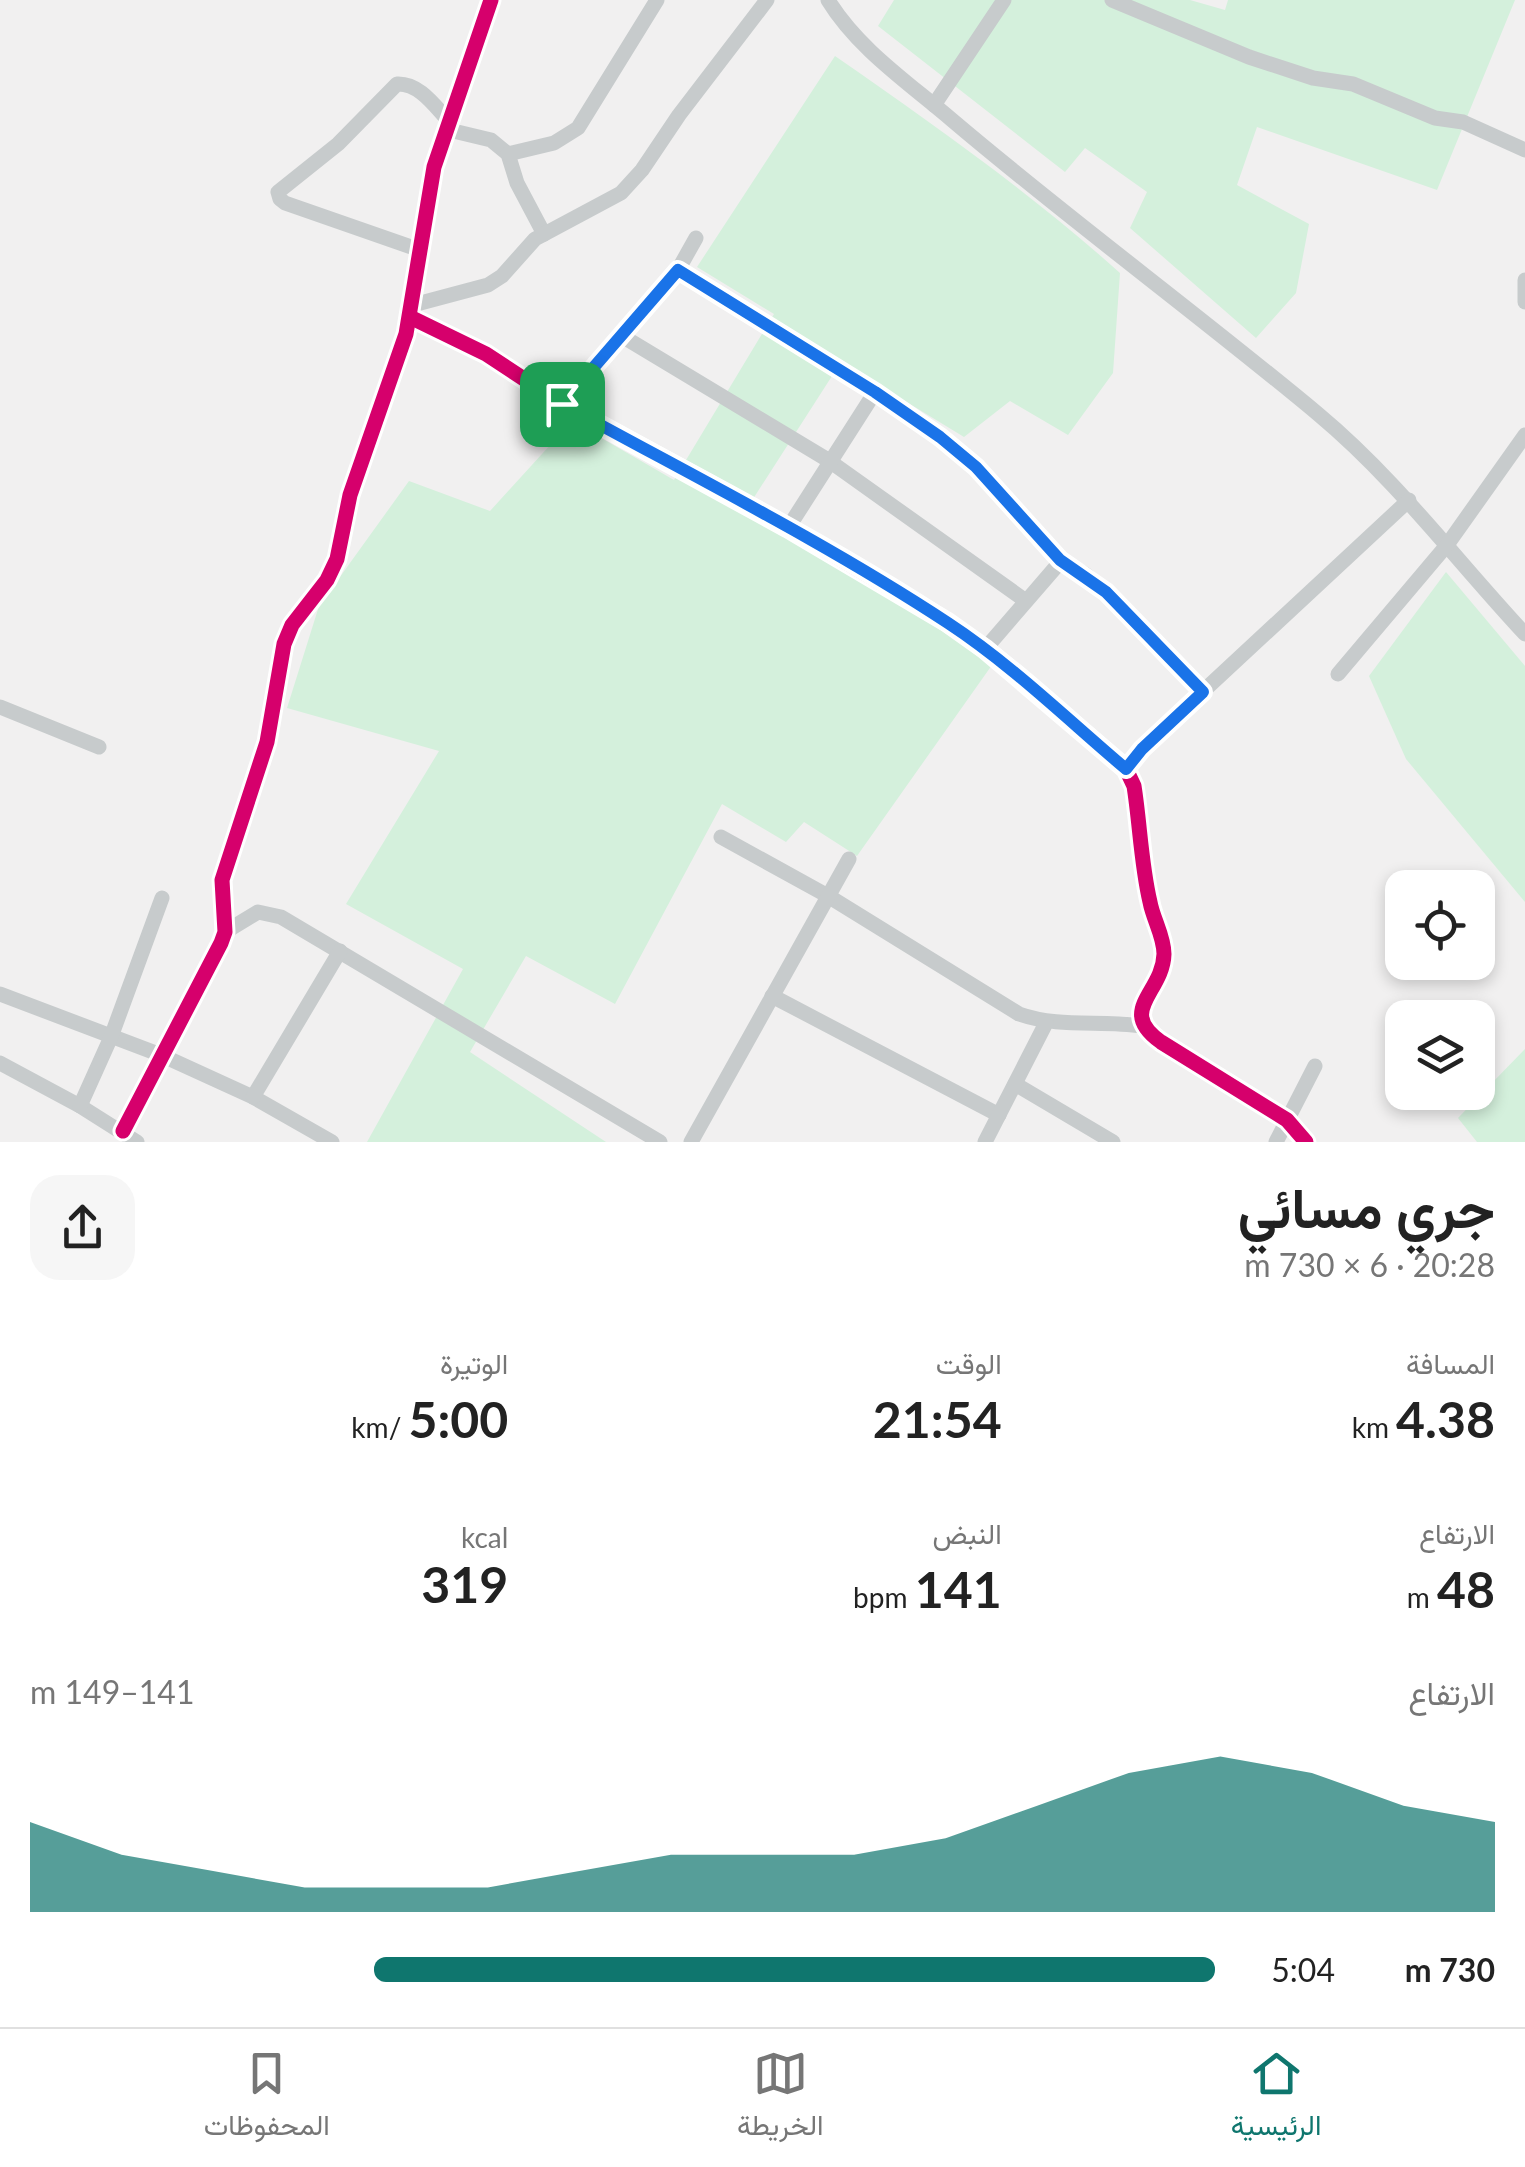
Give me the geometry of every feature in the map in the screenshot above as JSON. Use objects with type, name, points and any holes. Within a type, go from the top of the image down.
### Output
[{"type":"street","points":[[123,1132],[224,932],[222,880],[267,742],[284,644],[292,626],[328,580],[337,559],[350,496],[400,357],[412,311],[426,205],[446,125],[490,0]]},
{"type":"street","points":[[508,154],[554,143],[578,128],[657,0]]},
{"type":"street","points":[[412,311],[488,285],[544,234],[607,202],[632,183],[767,0]]},
{"type":"street","points":[[828,0],[870,51],[1365,455],[1525,634]]},
{"type":"street","points":[[934,104],[1004,0]]},
{"type":"street","points":[[1112,0],[1264,62],[1313,78],[1353,84],[1436,118],[1463,122],[1525,150]]},
{"type":"street","points":[[420,250],[285,203],[278,192],[338,144],[397,84],[406,83],[421,92],[446,125],[491,140],[508,154],[517,183],[544,234]]},
{"type":"street","points":[[562,404],[678,270],[696,238]]},
{"type":"street","points":[[678,270],[875,392],[940,437],[976,467],[1060,560],[1106,592],[1203,692]]},
{"type":"street","points":[[1525,280],[1525,302]]},
{"type":"street","points":[[412,311],[562,404],[788,528],[947,622],[985,649],[1126,769],[1134,786],[1149,898],[1164,952],[1158,976],[1143,1006],[1142,1026]]},
{"type":"street","points":[[622,336],[828,460],[1026,601]]},
{"type":"street","points":[[788,528],[875,392]]},
{"type":"street","points":[[1338,674],[1447,545],[1525,435]]},
{"type":"street","points":[[1126,769],[1142,749],[1409,500]]},
{"type":"street","points":[[985,649],[1060,560]]},
{"type":"street","points":[[0,706],[99,747]]},
{"type":"street","points":[[721,837],[828,896],[1019,1014],[1046,1024],[1118,1022],[1142,1026],[1160,1042],[1288,1120],[1306,1142]]},
{"type":"street","points":[[691,1142],[849,858]]},
{"type":"street","points":[[80,1106],[112,1037],[162,898]]},
{"type":"street","points":[[224,932],[250,916],[270,912],[660,1142]]},
{"type":"street","points":[[254,1097],[340,951]]},
{"type":"street","points":[[0,994],[161,1055],[254,1097],[332,1142]]},
{"type":"street","points":[[772,996],[999,1115]]},
{"type":"street","points":[[985,1142],[1046,1024]]},
{"type":"street","points":[[0,1064],[80,1106],[137,1142]]},
{"type":"street","points":[[1276,1142],[1316,1066]]},
{"type":"street","points":[[1015,1084],[1113,1142]]},
{"type":"green space","points":[[894,0],[1190,0],[1225,10],[1228,0],[1515,0],[1437,190],[1257,127],[1237,185],[1309,224],[1296,293],[1256,338],[1130,228],[1147,192],[1085,148],[1065,172],[878,26]]},
{"type":"green space","points":[[835,56],[1017,187],[1120,273],[1113,373],[1068,435],[1010,401],[964,437],[841,362],[744,513],[933,623],[992,665],[857,856],[804,822],[786,842],[722,804],[615,1004],[526,956],[470,1052],[606,1142],[367,1142],[463,969],[346,904],[439,751],[287,708],[319,606],[409,481],[490,511],[572,421],[674,480],[774,314],[697,267]]},
{"type":"green space","points":[[1446,572],[1525,666],[1525,902],[1406,759],[1369,676]]},
{"type":"green space","points":[[1525,1049],[1525,1142],[1477,1142],[1458,1118],[1466,1110],[1495,1110],[1495,1080]]},
{"type":"cycle path","points":[[123,1131],[225,932],[222,880],[267,742],[284,644],[292,625],[327,580],[337,559],[350,495],[406,334],[434,167],[491,0]]},
{"type":"cycle path","points":[[410,317],[486,354],[562,404],[788,528],[947,622],[985,649],[1126,769],[1134,786],[1147,888],[1164,954],[1162,968],[1145,1001],[1142,1020],[1161,1042],[1287,1120],[1306,1142]]},
{"type":"route","points":[[678,270],[875,392],[940,437],[976,467],[1060,560],[1106,592],[1203,692],[1126,769],[985,649],[947,622],[788,528],[562,404],[678,270]]}]
